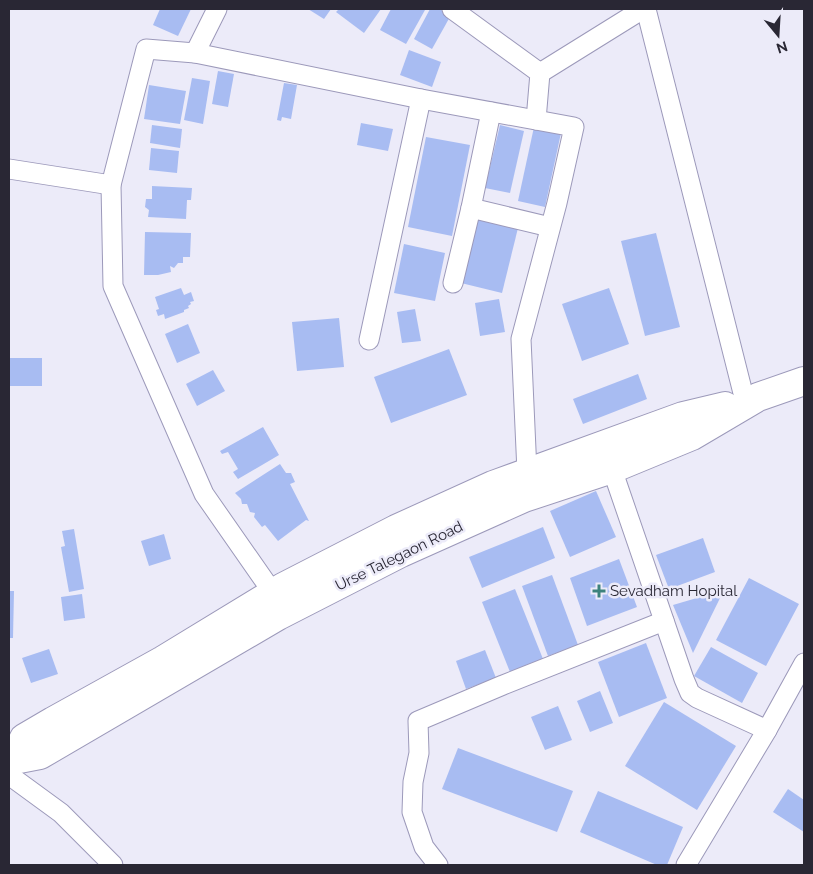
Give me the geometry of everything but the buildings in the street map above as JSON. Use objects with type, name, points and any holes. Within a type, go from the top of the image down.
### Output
[{"type":"highway","name":"Urse Talegaon Road","points":[[14,759],[40,755],[280,603],[401,553],[524,498],[612,470],[692,436],[752,399],[804,381]]},
{"type":"highway","points":[[280,603],[396,529],[493,484],[683,416],[752,399]]},
{"type":"street","points":[[195,53],[218,9]]},
{"type":"street","points":[[452,9],[540,73]]},
{"type":"street","points":[[540,73],[644,9],[752,399]]},
{"type":"street","points":[[280,603],[204,494],[113,286],[111,185],[146,49],[195,53],[421,99],[574,127],[521,339],[527,472]]},
{"type":"street","points":[[536,120],[540,73]]},
{"type":"street","points":[[369,340],[421,99]]},
{"type":"street","points":[[453,283],[491,112]]},
{"type":"street","points":[[9,169],[111,185]]},
{"type":"street","points":[[471,208],[550,227]]},
{"type":"street","points":[[612,470],[690,693],[767,730]]},
{"type":"street","points":[[438,865],[424,847],[412,812],[413,782],[420,753],[418,721],[512,681],[664,621]]},
{"type":"street","points":[[686,865],[767,730],[804,663]]},
{"type":"street","points":[[14,759],[61,813],[113,865]]},
{"type":"place","name":"Sevadham Hopital","points":[[599,591]]}]
